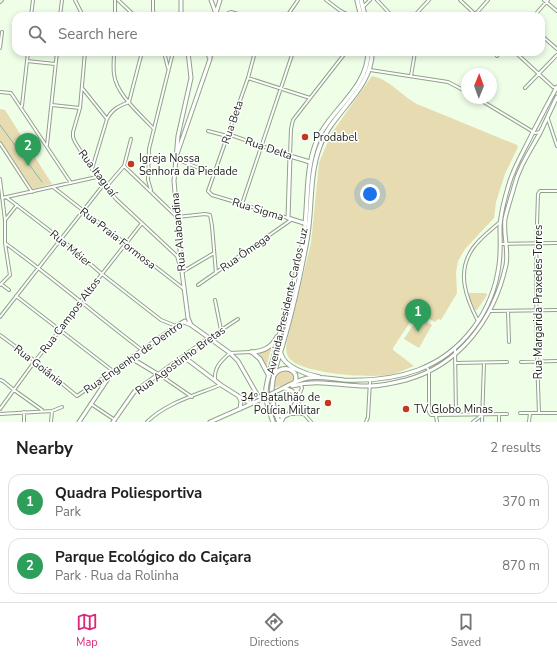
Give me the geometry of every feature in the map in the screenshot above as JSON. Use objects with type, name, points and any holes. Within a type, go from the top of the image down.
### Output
[{"type":"main road","points":[[357,0],[360,12]]},
{"type":"main road","points":[[361,0],[364,12]]},
{"type":"main road","name":"Avenida Presidente Carlos Luz","points":[[273,422],[266,400],[266,389],[280,352],[290,319],[307,244],[310,162],[316,142],[324,128],[365,72],[368,56]]},
{"type":"main road","name":"Avenida Presidente Carlos Luz","points":[[280,422],[274,412],[271,376],[307,224],[315,162],[321,144],[328,130],[362,84],[370,70],[372,56]]},
{"type":"main road","points":[[251,352],[262,351],[271,346],[281,331]]},
{"type":"main road","points":[[251,352],[260,359],[271,376],[279,369],[287,368],[295,374],[295,382]]},
{"type":"main road","points":[[280,352],[284,362],[304,373],[319,378]]},
{"type":"main road","points":[[274,412],[283,417],[280,422]]},
{"type":"street","points":[[32,12],[33,0]]},
{"type":"street","points":[[60,12],[62,0]]},
{"type":"street","points":[[75,0],[81,12]]},
{"type":"street","points":[[115,12],[116,0]]},
{"type":"street","points":[[116,0],[130,12]]},
{"type":"street","points":[[153,0],[153,10]]},
{"type":"street","points":[[181,12],[182,0]]},
{"type":"street","points":[[211,0],[214,12]]},
{"type":"street","points":[[216,12],[220,0]]},
{"type":"street","points":[[290,12],[298,0]]},
{"type":"street","points":[[326,0],[343,12]]},
{"type":"street","points":[[363,7],[370,0]]},
{"type":"street","points":[[377,0],[388,12]]},
{"type":"street","points":[[418,12],[429,0]]},
{"type":"street","points":[[460,0],[473,12]]},
{"type":"street","points":[[478,12],[488,0]]},
{"type":"street","points":[[537,12],[546,1],[557,11]]},
{"type":"street","points":[[0,48],[2,32]]},
{"type":"street","points":[[545,38],[557,49]]},
{"type":"street","points":[[526,88],[557,55]]},
{"type":"street","points":[[22,108],[28,56]]},
{"type":"street","points":[[47,146],[57,56]]},
{"type":"street","name":"Rua Itaguaí","points":[[85,56],[83,89],[73,138],[97,177],[116,199],[177,256],[182,271]]},
{"type":"street","points":[[114,56],[115,79],[117,86],[129,102],[153,128]]},
{"type":"street","points":[[92,169],[107,119],[113,110],[129,102],[141,56]]},
{"type":"street","points":[[165,56],[168,69]]},
{"type":"street","points":[[151,192],[147,168],[149,149],[172,56]]},
{"type":"street","name":"Rua Alabandina","points":[[188,56],[191,78],[178,136],[174,195],[184,289],[188,318],[191,325]]},
{"type":"street","points":[[208,56],[210,60]]},
{"type":"street","points":[[211,56],[176,157],[214,174]]},
{"type":"street","name":"Rua Beta","points":[[208,191],[248,78],[254,56]]},
{"type":"street","points":[[242,204],[282,90],[292,56]]},
{"type":"street","points":[[288,218],[292,124],[296,116],[343,56]]},
{"type":"street","points":[[411,76],[414,56]]},
{"type":"street","points":[[210,422],[263,399],[295,382],[309,378],[370,381],[390,378],[426,366],[455,348],[478,322],[487,308],[500,263],[501,221],[509,184],[516,166],[557,88],[553,87],[520,56]]},
{"type":"street","points":[[27,61],[56,64]]},
{"type":"street","points":[[370,70],[448,82],[461,89]]},
{"type":"street","points":[[248,78],[310,98]]},
{"type":"street","points":[[83,89],[107,119]]},
{"type":"street","points":[[0,92],[11,93],[71,183]]},
{"type":"street","points":[[284,388],[318,382],[370,386],[391,384],[407,380],[429,371],[456,354],[481,326],[490,312],[498,293],[506,263],[505,220],[514,185],[522,164],[557,97]]},
{"type":"street","points":[[487,104],[534,132],[540,132]]},
{"type":"street","points":[[52,105],[80,108]]},
{"type":"street","points":[[547,117],[557,146]]},
{"type":"street","name":"Rua Delta","points":[[208,130],[228,135],[310,162]]},
{"type":"street","points":[[106,187],[124,166],[131,139]]},
{"type":"street","points":[[0,143],[32,192]]},
{"type":"street","points":[[124,166],[177,217],[210,215],[212,221],[216,273]]},
{"type":"street","points":[[2,198],[97,177]]},
{"type":"street","points":[[0,179],[5,220],[5,243],[10,275],[1,285],[9,290]]},
{"type":"street","points":[[0,317],[104,184]]},
{"type":"street","name":"Rua Praia Formosa","points":[[53,187],[184,289]]},
{"type":"street","name":"Rua Sigma","points":[[208,191],[212,195],[307,224]]},
{"type":"street","name":"Rua Margarida Praxedes Torres","points":[[539,413],[536,311],[538,194],[539,191],[557,191]]},
{"type":"street","name":"Rua Méier","points":[[6,197],[61,239],[102,274],[161,320],[176,326]]},
{"type":"street","points":[[5,220],[17,205]]},
{"type":"street","name":"Rua Ômega","points":[[198,285],[292,219]]},
{"type":"street","points":[[481,326],[465,291],[463,276],[467,260],[473,248],[501,221]]},
{"type":"street","name":"Rua Campos Altos","points":[[0,409],[80,302],[142,223]]},
{"type":"street","points":[[5,243],[38,267],[142,350]]},
{"type":"street","points":[[500,244],[557,243]]},
{"type":"street","points":[[182,271],[214,253]]},
{"type":"street","points":[[493,291],[498,293]]},
{"type":"street","points":[[16,296],[61,329],[113,371],[79,422]]},
{"type":"street","points":[[215,300],[221,330]]},
{"type":"street","points":[[490,312],[557,310]]},
{"type":"street","points":[[508,311],[510,342]]},
{"type":"street","name":"Rua Engenho de Dentro","points":[[77,396],[188,318]]},
{"type":"street","name":"Rua Agostinho Bretas","points":[[114,421],[134,392],[237,319]]},
{"type":"street","points":[[184,322],[191,325],[230,353],[238,361],[258,396],[263,399]]},
{"type":"street","name":"Rua Goiânia","points":[[0,335],[35,361],[77,396]]},
{"type":"street","points":[[455,348],[456,415]]},
{"type":"street","points":[[215,380],[215,371],[218,365],[230,353],[251,352]]},
{"type":"street","points":[[184,357],[251,404]]},
{"type":"street","points":[[131,358],[159,374],[192,397]]},
{"type":"street","points":[[521,362],[557,361]]},
{"type":"street","points":[[455,363],[507,362]]},
{"type":"street","points":[[482,422],[484,363]]},
{"type":"street","points":[[426,366],[429,371],[429,412],[431,415],[507,414]]},
{"type":"street","points":[[0,380],[43,411]]},
{"type":"street","points":[[366,422],[368,416],[370,381]]},
{"type":"street","points":[[147,422],[160,412],[221,384]]},
{"type":"street","points":[[289,414],[302,388],[300,384]]},
{"type":"street","points":[[284,388],[291,390],[295,395],[304,414],[311,422]]},
{"type":"street","points":[[239,396],[241,402],[240,409]]},
{"type":"street","points":[[257,401],[258,396]]},
{"type":"street","points":[[91,404],[114,421]]},
{"type":"street","points":[[0,414],[52,411],[62,407]]},
{"type":"street","points":[[51,422],[52,411]]},
{"type":"street","points":[[24,412],[24,422]]},
{"type":"street","points":[[529,422],[530,413]]},
{"type":"street","points":[[520,414],[557,413]]},
{"type":"street","points":[[283,417],[289,414],[304,414]]},
{"type":"street","points":[[499,414],[499,422]]},
{"type":"street","points":[[473,422],[483,415]]},
{"type":"street","points":[[436,416],[436,422]]},
{"type":"shaded area","points":[[372,76],[390,84],[417,104],[517,145],[518,147],[505,174],[496,202],[494,218],[465,249],[458,261],[456,272],[457,293],[441,320],[438,319],[435,322],[416,313],[393,348],[393,350],[414,366],[398,373],[379,376],[337,374],[308,368],[297,364],[290,359],[287,355],[286,348],[311,243],[319,163],[331,134]]},
{"type":"shaded area","points":[[0,109],[5,110],[52,184],[32,189],[0,140]]},
{"type":"shaded area","points":[[469,293],[486,293],[487,295],[477,310],[475,310],[468,295]]},
{"type":"shaded area","points":[[418,317],[432,325],[419,348],[404,339]]},
{"type":"shaded area","points":[[270,348],[271,349],[266,365],[259,354]]},
{"type":"shaded area","points":[[281,370],[290,370],[295,376],[294,379],[290,383],[274,388],[275,378]]},
{"type":"waterway","points":[[0,125],[42,182]]},
{"type":"place","name":"Prodabel","points":[[305,137]]},
{"type":"place","name":"Igreja Nossa Senhora da Piedade","points":[[131,164]]},
{"type":"place","name":"Parque Ecológico do Caiçara","points":[[28,166]]},
{"type":"place","name":"Quadra Poliesportiva","points":[[418,332]]},
{"type":"place","name":"34º Batalhão de Polícia Militar","points":[[328,403]]},
{"type":"place","name":"TV Globo Minas","points":[[406,409]]}]
